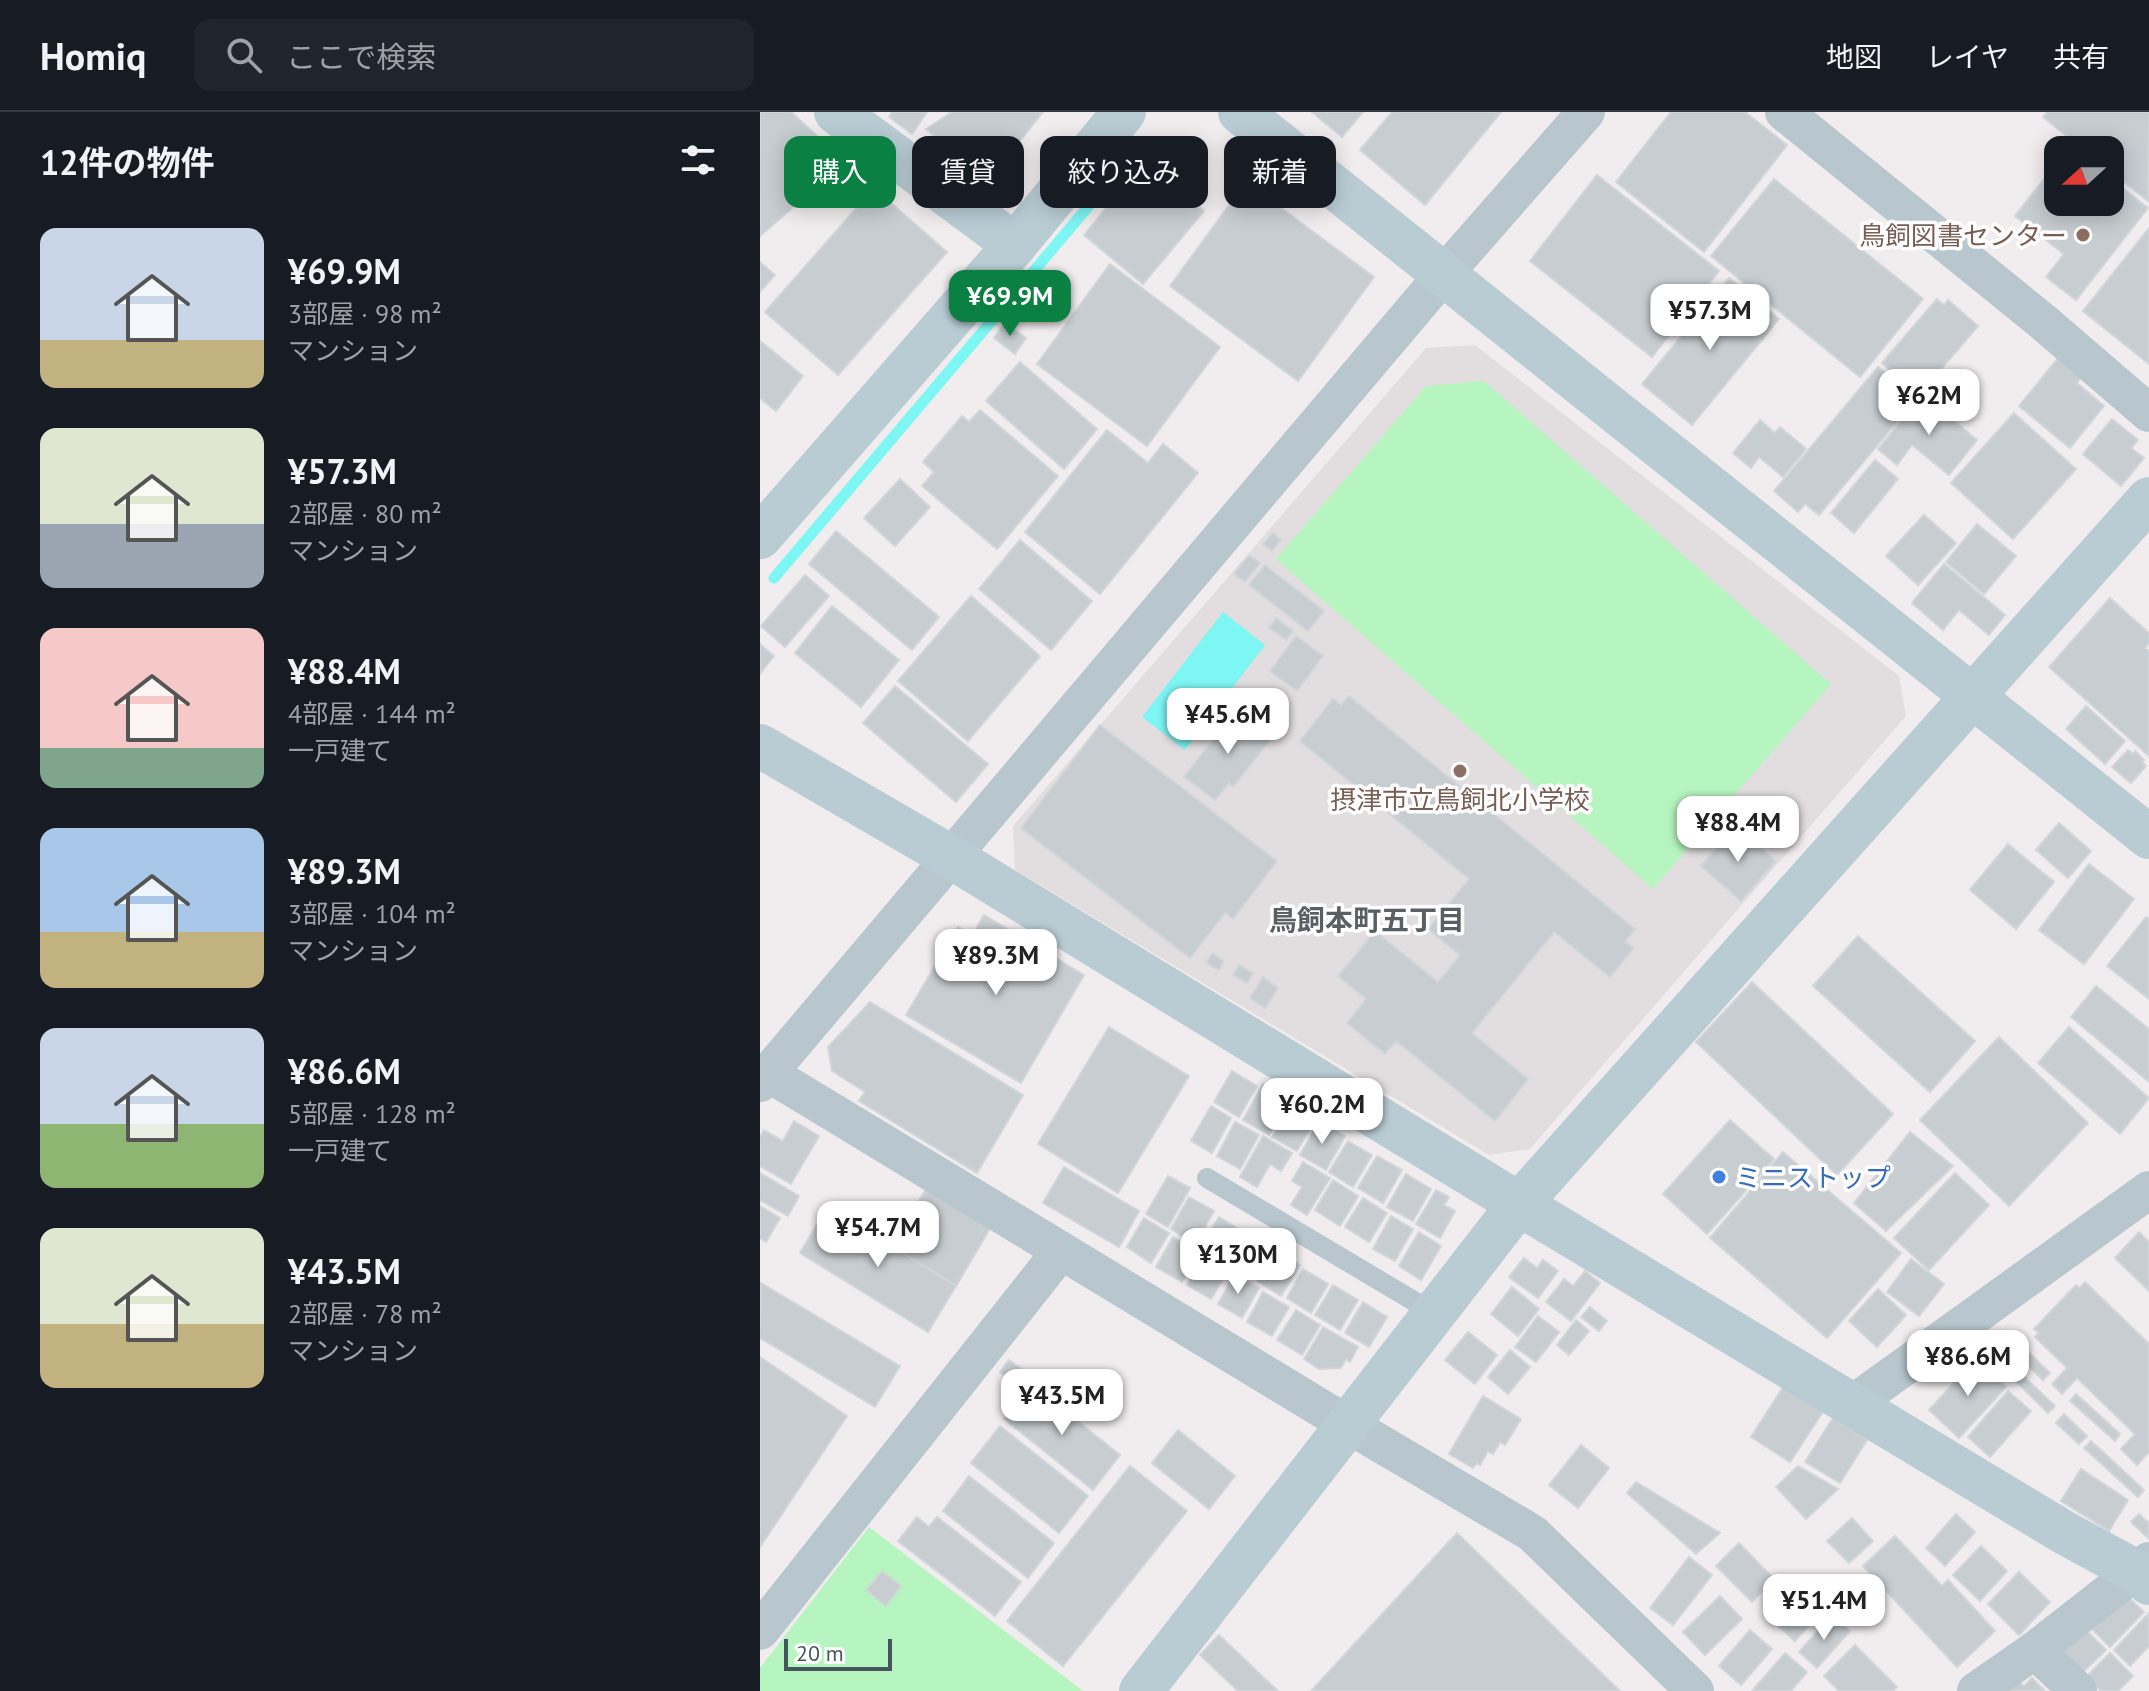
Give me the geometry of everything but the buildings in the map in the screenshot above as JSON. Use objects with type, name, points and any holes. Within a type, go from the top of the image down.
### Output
[{"type":"street","points":[[836,112],[1015,245]]},
{"type":"street","points":[[760,537],[1015,245],[1124,112]]},
{"type":"street","points":[[1240,112],[2149,837]]},
{"type":"street","points":[[1586,112],[1444,274],[764,1078],[1061,1251],[1532,1533],[1695,1691]]},
{"type":"street","points":[[1784,112],[2042,321],[2149,413]]},
{"type":"street","points":[[1141,1691],[1519,1204],[2149,499]]},
{"type":"street","points":[[760,746],[951,857],[2065,1533],[2144,1572],[1976,1691]]},
{"type":"street","points":[[1854,1403],[2149,1190]]},
{"type":"street","points":[[760,1631],[1061,1251]]},
{"type":"street","points":[[2035,1650],[2078,1691]]},
{"type":"lane","points":[[1207,1178],[1434,1313]]},
{"type":"shaded area","name":"摂津市立鳥飼北小学校","points":[[1475,345],[1899,676],[1906,716],[1530,1149],[1489,1155],[1015,870],[1013,826],[1426,348]]},
{"type":"green space","points":[[1484,381],[1831,684],[1653,889],[1276,559],[1426,386]]},
{"type":"green space","points":[[869,1527],[1083,1691],[760,1691],[760,1668]]},
{"type":"water","points":[[1223,612],[1265,645],[1185,750],[1142,717]]},
{"type":"waterway","points":[[774,578],[1087,208]]},
{"type":"place","name":"鳥飼図書センター","points":[[2083,235]]},
{"type":"place","name":"摂津市立鳥飼北小学校","points":[[1460,771]]},
{"type":"place","name":"ミニストップ","points":[[1719,1177]]},
{"type":"district","name":"鳥飼本町五丁目","points":[[1367,919]]}]
